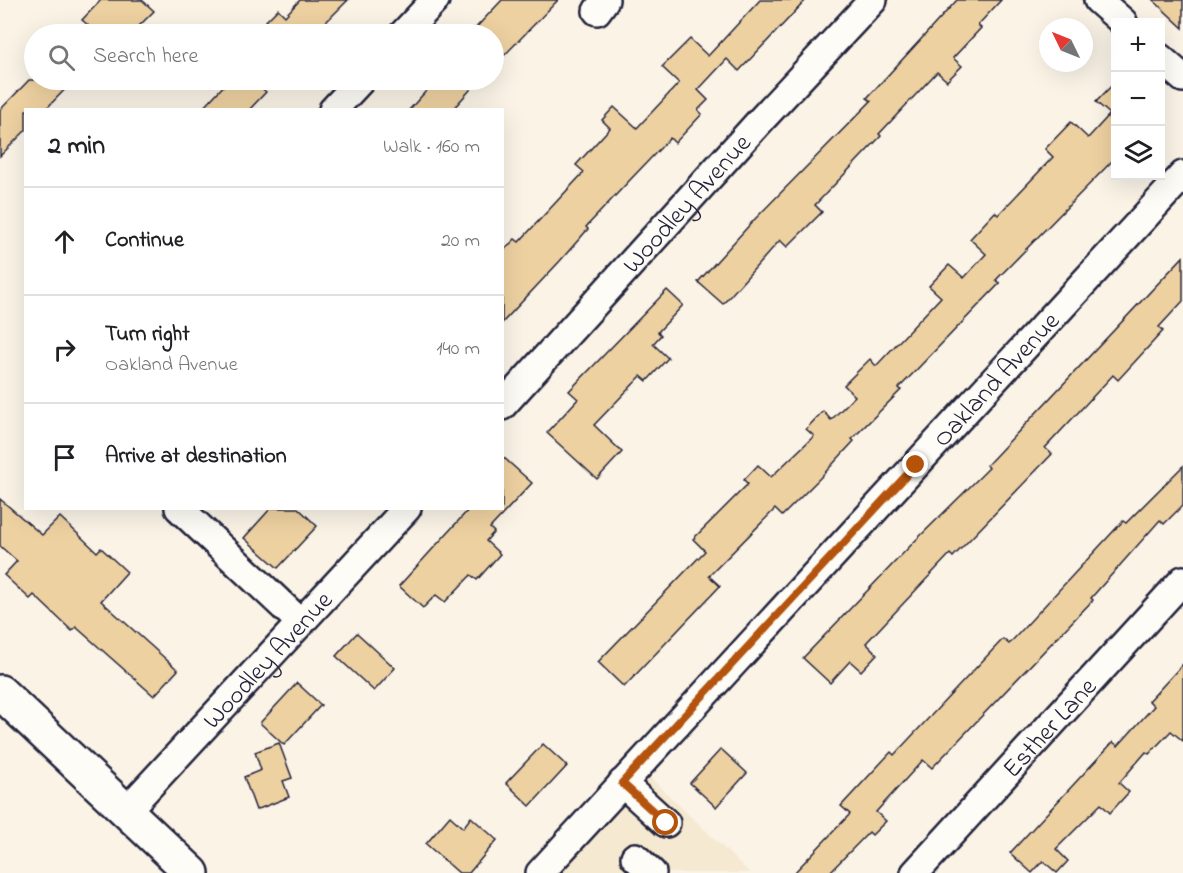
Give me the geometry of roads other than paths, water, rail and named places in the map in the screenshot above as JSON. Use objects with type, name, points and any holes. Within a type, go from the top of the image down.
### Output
[{"type":"main road","points":[[0,692],[192,873]]},
{"type":"street","points":[[412,24],[435,0]]},
{"type":"street","name":"Woodley Avenue","points":[[504,404],[873,0]]},
{"type":"street","points":[[1098,0],[1118,18]]},
{"type":"street","points":[[1165,62],[1183,78]]},
{"type":"street","points":[[335,108],[352,90]]},
{"type":"street","name":"Oakland Avenue","points":[[540,873],[1183,175]]},
{"type":"street","points":[[181,510],[301,623]]},
{"type":"street","name":"Woodley Avenue","points":[[126,811],[405,510]]},
{"type":"street","name":"Esther Lane","points":[[915,873],[1183,580]]},
{"type":"street","points":[[622,783],[666,823]]}]
